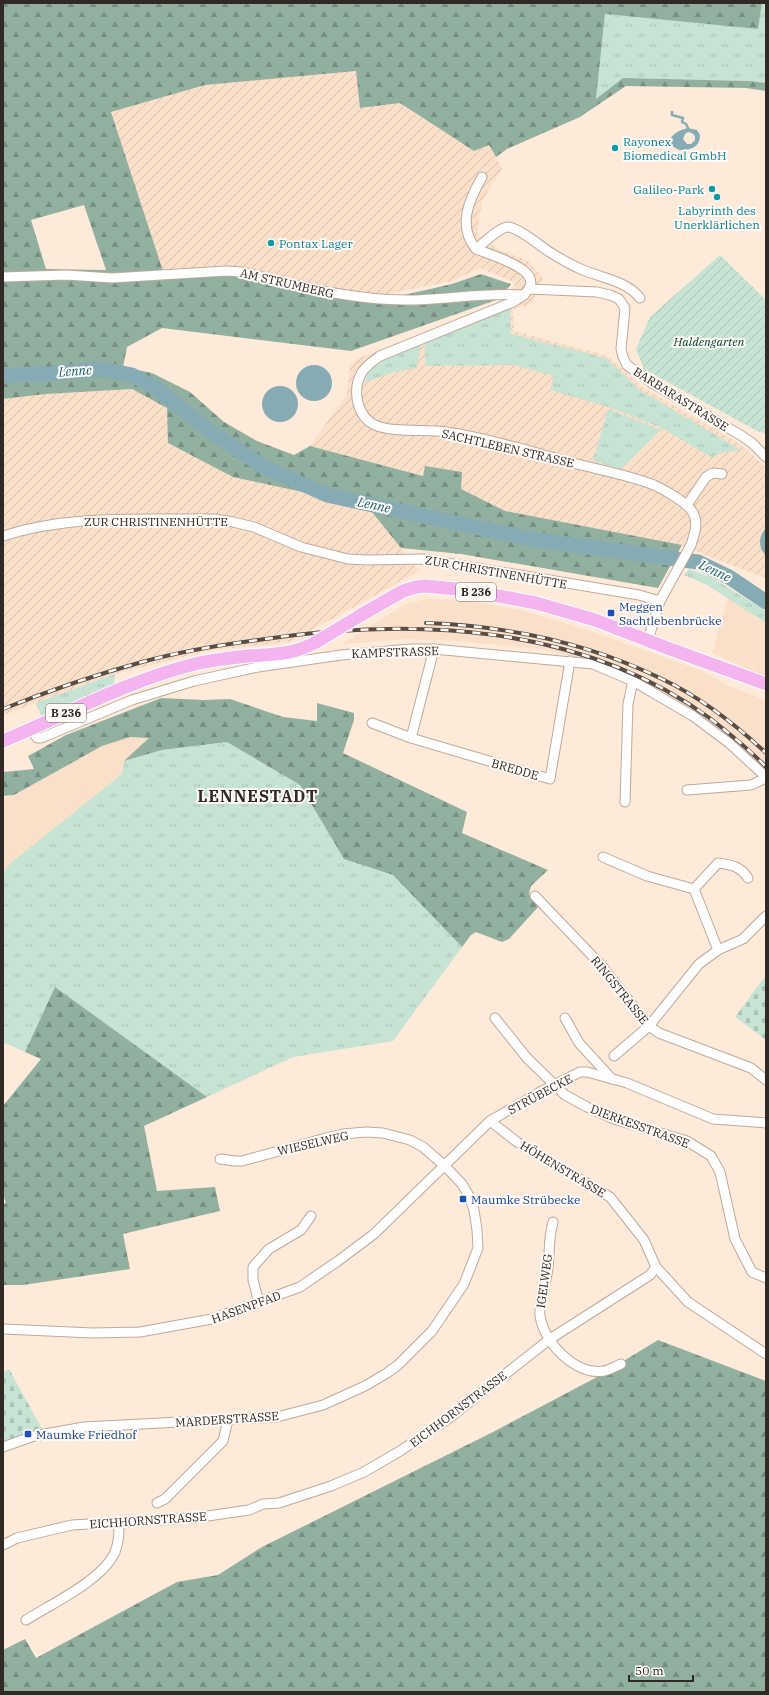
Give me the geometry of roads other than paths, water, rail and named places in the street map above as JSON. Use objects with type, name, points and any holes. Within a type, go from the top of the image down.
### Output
[{"type":"main road","name":"B 236","points":[[3,741],[101,697],[156,675],[193,665],[220,660],[293,652],[318,641],[403,591],[425,586],[467,590],[536,604],[595,620],[766,684]]},
{"type":"street","points":[[482,177],[472,194],[466,212],[466,223],[471,243],[476,249],[519,266],[525,270],[530,278],[527,292]]},
{"type":"street","points":[[476,249],[501,229],[507,227],[515,229],[550,252],[583,270],[612,280],[634,290],[640,298]]},
{"type":"street","name":"AM STRUMBERG","points":[[3,277],[66,275],[112,278],[230,271],[242,272],[340,295],[374,299],[407,300],[527,292]]},
{"type":"street","name":"BARBARASTRASSE","points":[[527,292],[597,292],[610,294],[619,299],[625,308],[621,348],[627,365],[652,383],[742,436],[752,443],[766,457]]},
{"type":"street","name":"SACHTLEBEN STRASSE","points":[[527,292],[513,302],[380,356],[370,363],[363,371],[358,381],[356,390],[360,408],[366,419],[374,425],[384,428],[458,434],[646,482],[687,505]]},
{"type":"street","points":[[648,640],[660,601],[691,545],[696,523],[693,513],[687,505],[706,477],[713,473],[722,474]]},
{"type":"street","name":"ZUR CHRISTINENHÜTTE","points":[[3,536],[23,529],[48,524],[79,521],[214,519],[254,527],[301,547],[348,559],[430,560],[639,595],[660,601]]},
{"type":"street","points":[[411,738],[434,649]]},
{"type":"street","name":"KAMPSTRASSE","points":[[31,729],[36,738],[41,738],[132,700],[175,686],[228,673],[341,655],[396,650],[434,649],[593,664],[633,681],[693,716],[729,743],[766,777]]},
{"type":"street","name":"BREDDE","points":[[372,723],[411,738],[550,779],[570,661]]},
{"type":"street","points":[[625,802],[628,704],[633,681]]},
{"type":"street","points":[[687,790],[752,784],[766,777]]},
{"type":"street","points":[[603,857],[647,876],[694,889]]},
{"type":"street","points":[[694,889],[718,863],[734,865],[743,871],[748,878]]},
{"type":"street","points":[[694,889],[718,950]]},
{"type":"street","name":"RINGSTRASSE","points":[[535,896],[601,965],[649,1026],[659,1033],[751,1068],[766,1080]]},
{"type":"street","points":[[614,1056],[649,1026],[699,964],[718,950],[743,939],[766,916]]},
{"type":"street","name":"DIERKESSTRASSE","points":[[495,1018],[527,1058],[565,1095],[587,1107],[644,1129],[687,1141],[711,1156],[720,1172],[735,1239],[752,1272],[766,1278]]},
{"type":"street","points":[[565,1018],[580,1043],[612,1079]]},
{"type":"street","name":"STRÜBECKE","points":[[445,1166],[490,1120],[580,1072],[587,1072],[627,1083],[713,1119],[766,1123]]},
{"type":"street","name":"HÖHENSTRASSE","points":[[490,1120],[517,1142],[610,1197],[644,1240],[656,1267],[688,1302],[766,1354]]},
{"type":"street","name":"WIESELWEG","points":[[220,1159],[242,1161],[343,1134],[366,1132],[383,1133],[410,1140],[423,1147],[445,1166]]},
{"type":"street","name":"HASENPFAD","points":[[3,1329],[94,1333],[140,1332],[212,1320],[259,1303],[300,1287],[338,1261],[374,1234],[445,1166]]},
{"type":"street","name":"MARDERSTRASSE","points":[[3,1447],[34,1436],[84,1427],[277,1417],[323,1405],[364,1386],[387,1373],[398,1365],[432,1331],[464,1284],[478,1248],[474,1210],[469,1196],[462,1184],[445,1166]]},
{"type":"street","points":[[259,1303],[253,1280],[253,1267],[269,1249],[301,1230],[311,1216]]},
{"type":"street","name":"IGELWEG","points":[[553,1222],[548,1243],[548,1267],[539,1314],[542,1326],[567,1360],[579,1366],[593,1371],[605,1371],[622,1364]]},
{"type":"street","name":"EICHHORNSTRASSE","points":[[3,1544],[16,1538],[72,1525],[194,1518],[244,1511],[263,1504],[279,1503],[331,1486],[364,1472],[400,1451],[448,1419],[550,1338],[650,1275],[656,1267]]},
{"type":"street","points":[[158,1503],[165,1499],[223,1441],[228,1420]]},
{"type":"street","points":[[26,1620],[89,1581],[107,1565],[115,1553],[119,1540],[119,1522]]},
{"type":"water","points":[[688,128],[697,130],[700,135],[698,143],[690,149],[679,150],[672,146],[670,139],[676,133]],"holes":[[[688,132],[695,136],[695,140],[691,144],[687,144],[683,139],[685,134]]]},
{"type":"water","points":[[318,365],[327,370],[331,376],[331,390],[327,396],[318,401],[310,401],[301,396],[297,390],[296,379],[301,370],[307,366]]},
{"type":"water","points":[[284,386],[293,391],[297,397],[297,411],[293,417],[284,422],[276,422],[267,417],[263,411],[262,400],[267,391],[273,387]]},
{"type":"water","points":[[766,528],[766,556],[760,545],[760,538]]},
{"type":"waterway","points":[[672,112],[672,115],[683,118],[682,122],[686,124],[688,128]]},
{"type":"waterway","name":"Lenne","points":[[3,376],[50,374],[102,369],[132,375],[156,388],[210,431],[264,467],[327,495],[530,539],[698,562],[729,577],[766,602]]},
{"type":"railway","points":[[426,623],[487,628],[517,633],[577,646],[606,655],[634,666],[690,694],[717,712],[766,753]]},
{"type":"railway","points":[[3,709],[107,672],[156,658],[199,649],[317,633],[376,629],[435,630],[493,635],[551,646],[606,663],[660,687],[711,719],[766,767]]},
{"type":"place","name":"Rayonex Biomedical GmbH","points":[[615,148]]},
{"type":"place","name":"Galileo-Park","points":[[712,189]]},
{"type":"place","name":"Labyrinth des Unerklärlichen","points":[[717,197]]},
{"type":"place","name":"Pontax Lager","points":[[271,243]]},
{"type":"place","name":"Meggen Sachtlebenbrücke","points":[[611,613]]},
{"type":"place","name":"Maumke Strübecke","points":[[463,1199]]},
{"type":"place","name":"Maumke Friedhof","points":[[28,1434]]},
{"type":"district","name":"LENNESTADT","points":[[258,796]]},
{"type":"park label","name":"Haldengarten","points":[[709,341]]}]
